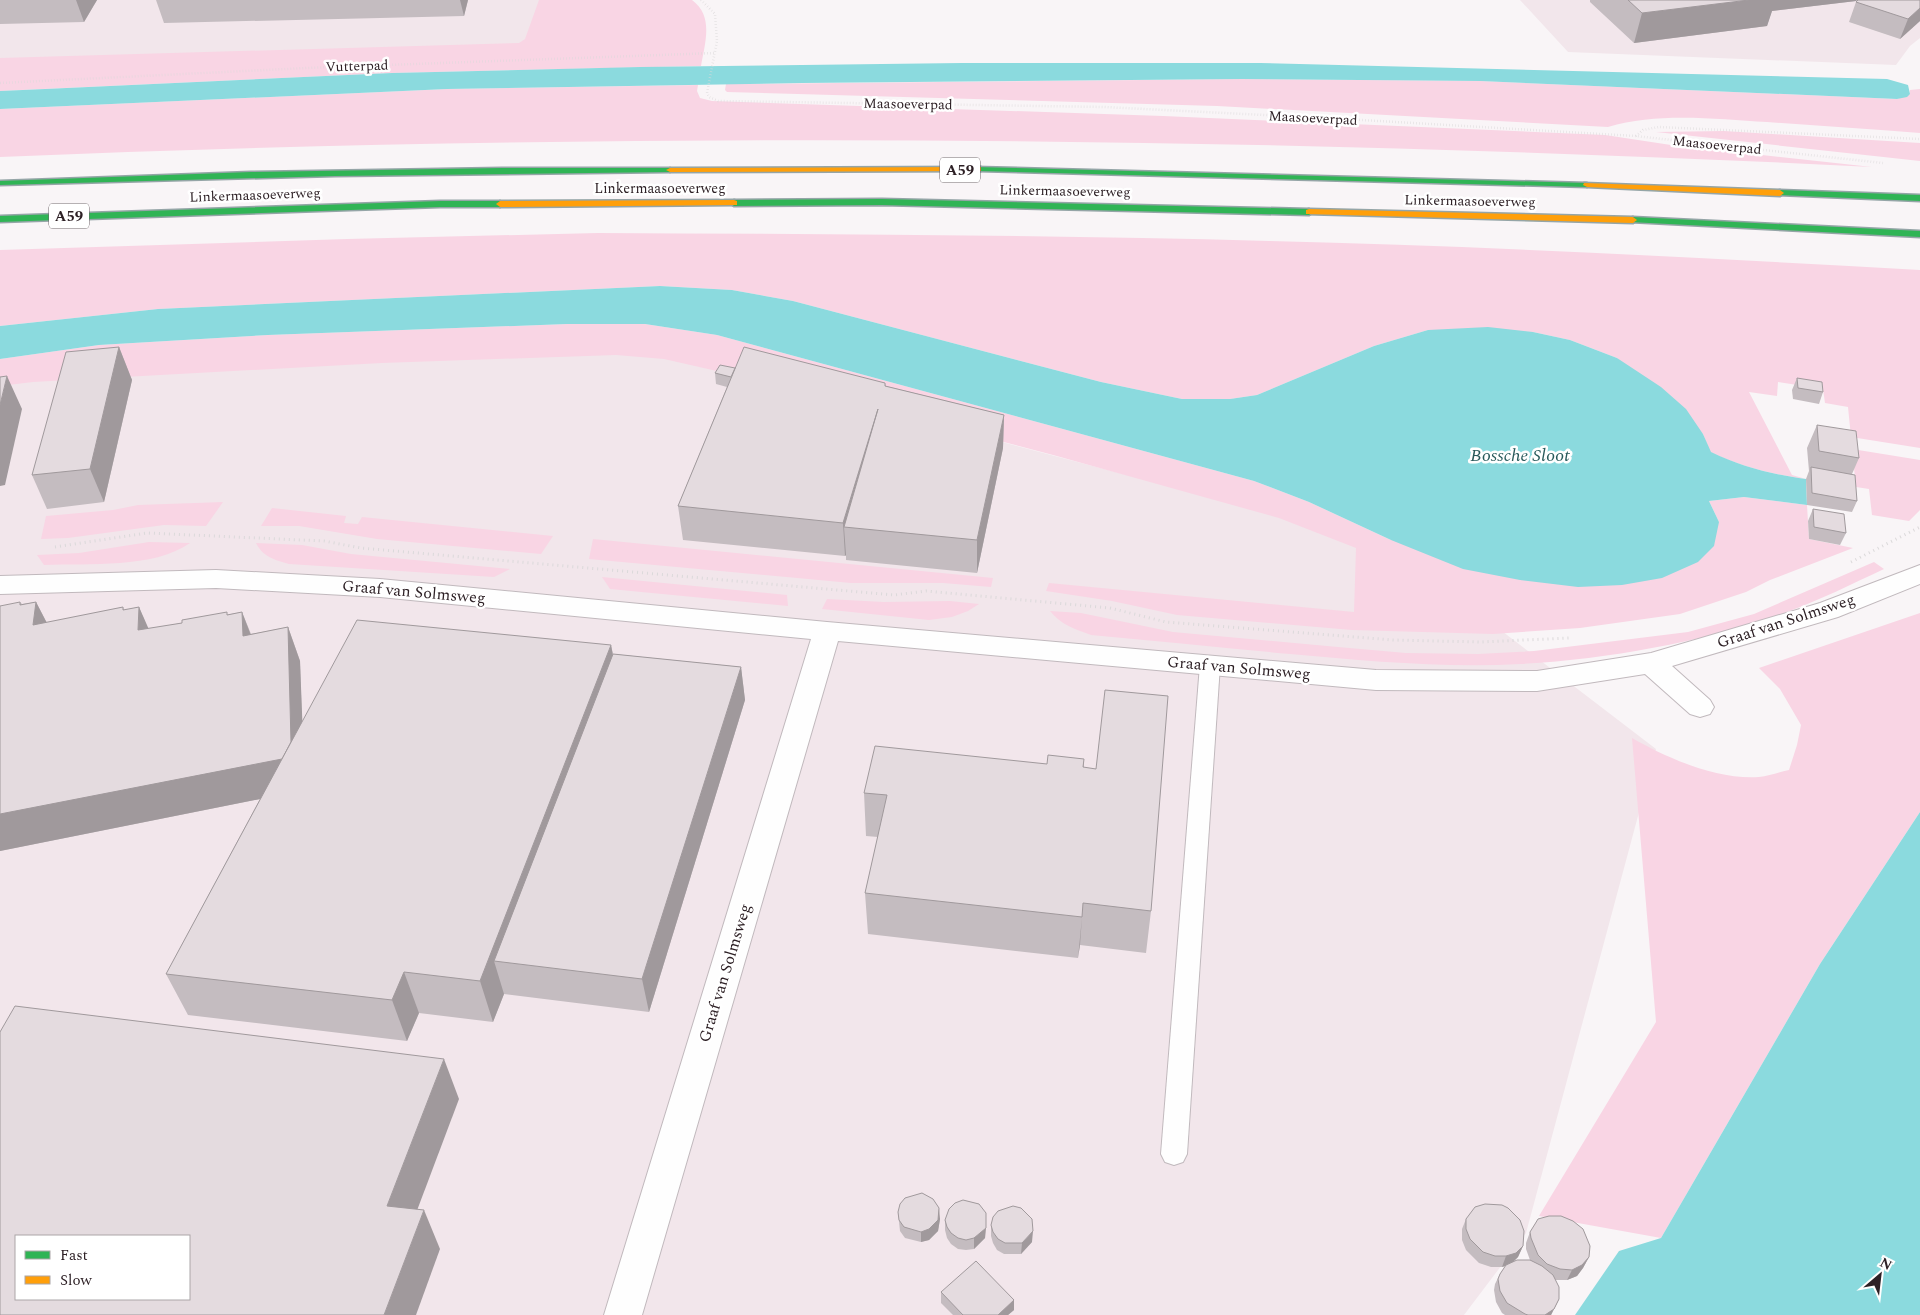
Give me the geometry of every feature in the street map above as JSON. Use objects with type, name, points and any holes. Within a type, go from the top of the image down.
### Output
[{"type":"highway","name":"Linkermaasoeverweg","points":[[0,182],[443,170],[1031,169],[1583,185],[1920,198]]},
{"type":"highway","name":"Linkermaasoeverweg","points":[[0,219],[440,204],[882,202],[1601,219],[1920,234]]},
{"type":"street","name":"Graaf van Solmsweg","points":[[0,585],[216,579],[380,588],[827,631],[1376,680],[1537,681],[1651,663],[1829,610],[1920,574]]},
{"type":"street","name":"Graaf van Solmsweg","points":[[623,1315],[827,631]]},
{"type":"street","points":[[1651,663],[1700,707]]},
{"type":"lane","points":[[1174,1154],[1210,665]]},
{"type":"path","points":[[701,0],[715,14],[717,42],[715,53]]},
{"type":"path","name":"Maasoeverpad","points":[[715,53],[707,93],[709,97],[718,101],[1104,108],[1635,136],[1890,164]]},
{"type":"path","name":"Vutterpad","points":[[0,83],[306,68],[715,53]]},
{"type":"path","points":[[1635,136],[1643,130],[1659,127],[1920,139]]},
{"type":"path","points":[[1847,563],[1920,527]]},
{"type":"path","points":[[47,547],[75,545],[147,534],[324,542],[361,548],[885,595],[926,591],[1110,608],[1166,622],[1383,640],[1480,642],[1572,638]]},
{"type":"shaded area","points":[[0,0],[554,0],[528,46],[0,64]]},
{"type":"shaded area","points":[[539,0],[692,0],[699,6],[706,22],[706,39],[701,66],[392,73],[0,91],[0,58],[519,43],[525,39]]},
{"type":"shaded area","points":[[1520,0],[1920,0],[1920,38],[1910,46],[1896,65],[1568,52]]},
{"type":"shaded area","points":[[1242,79],[1480,81],[1897,99],[1910,94],[1910,90],[1920,89],[1920,133],[1707,118],[1647,119],[1608,127],[1217,106],[727,92],[725,90],[726,84]]},
{"type":"shaded area","points":[[698,85],[697,91],[700,98],[712,101],[1163,116],[1605,135],[1671,145],[1872,167],[1404,149],[1170,143],[936,141],[468,143],[0,157],[0,109],[447,89]]},
{"type":"shaded area","points":[[1724,131],[1920,143],[1920,161],[1656,132]]},
{"type":"shaded area","points":[[598,233],[1018,236],[1350,243],[1594,253],[1920,270],[1920,448],[1851,437],[1848,407],[1825,403],[1823,389],[1778,382],[1777,396],[1749,392],[1792,475],[1806,479],[1745,466],[1710,452],[1703,434],[1617,358],[1570,340],[1533,332],[1428,330],[1374,346],[1257,395],[1230,399],[1182,399],[1101,382],[793,301],[732,290],[660,286],[158,309],[0,326],[0,250]]},
{"type":"shaded area","points":[[567,324],[645,324],[717,335],[1254,481],[1309,502],[1391,540],[1719,522],[1709,501],[1744,497],[1807,505],[1809,539],[1853,548],[1770,580],[1746,592],[1680,614],[1580,628],[1493,634],[1352,630],[1177,615],[1112,601],[1046,591],[1049,583],[1354,612],[1356,548],[1279,518],[1053,455],[840,399],[664,359],[616,355],[382,363],[33,382],[0,386],[0,359],[99,345],[268,335]]},
{"type":"shaded area","points":[[639,346],[1388,544],[1656,749],[1526,1233],[1464,1315],[0,1315],[0,373]]},
{"type":"shaded area","points":[[1852,449],[1920,460],[1920,510],[1909,521],[1872,515],[1869,489],[1856,487]]},
{"type":"shaded area","points":[[223,502],[206,526],[164,525],[68,538],[41,539],[46,516],[113,510],[138,505]]},
{"type":"shaded area","points":[[272,508],[346,516],[344,523],[358,524],[362,517],[553,536],[541,554],[377,539],[299,526],[261,526]]},
{"type":"shaded area","points":[[593,539],[993,578],[991,587],[943,583],[851,583],[589,559]]},
{"type":"shaded area","points":[[149,542],[190,543],[158,557],[120,563],[44,565],[37,555],[79,553]]},
{"type":"shaded area","points":[[256,543],[302,545],[351,554],[510,569],[494,577],[289,564],[266,555]]},
{"type":"shaded area","points":[[1874,562],[1884,569],[1836,592],[1755,623],[1689,640],[1622,653],[1554,662],[1521,664],[1463,665],[1376,661],[1091,635],[1064,623],[1050,611],[1081,613],[1173,632],[1406,653],[1478,654],[1534,651],[1688,632],[1754,614]]},
{"type":"shaded area","points":[[602,577],[787,595],[788,606],[610,589]]},
{"type":"shaded area","points":[[827,599],[884,602],[950,601],[979,604],[968,611],[952,617],[929,620],[822,609]]},
{"type":"shaded area","points":[[1920,613],[1920,812],[1820,964],[1661,1238],[1539,1216],[1656,1022],[1632,738],[1676,760],[1726,775],[1759,777],[1789,770],[1801,725],[1780,689],[1759,668]]},
{"type":"water","points":[[962,63],[1260,63],[1887,79],[1908,85],[1910,94],[1907,97],[1897,99],[1480,81],[1242,79],[802,83],[447,89],[0,109],[0,91],[392,73],[640,67]]},
{"type":"water","name":"Bossche Sloot","points":[[660,286],[732,290],[793,301],[1101,382],[1182,399],[1230,399],[1257,395],[1374,346],[1428,330],[1488,327],[1533,332],[1570,340],[1617,358],[1661,387],[1686,409],[1703,434],[1711,452],[1757,469],[1806,479],[1807,505],[1744,497],[1709,501],[1719,522],[1714,546],[1698,562],[1662,578],[1622,585],[1578,587],[1520,580],[1463,569],[1391,540],[1309,502],[1254,481],[717,335],[645,324],[567,324],[268,335],[99,345],[0,359],[0,326],[158,309]]},
{"type":"water","points":[[1920,812],[1920,1315],[1575,1315],[1619,1251],[1661,1238],[1820,964]]},
{"type":"building","points":[[1628,0],[1749,0],[1642,13]]},
{"type":"building","points":[[1858,0],[1920,0],[1920,8],[1908,19],[1856,2]]},
{"type":"building","points":[[119,347],[90,469],[32,475],[66,352]]},
{"type":"building","points":[[744,347],[885,383],[885,386],[1004,415],[977,540],[844,527],[878,409],[843,523],[678,506]]},
{"type":"building","points":[[720,365],[735,368],[731,377],[715,373]]},
{"type":"building","points":[[7,376],[0,405],[0,377]]},
{"type":"building","points":[[1797,378],[1822,382],[1823,392],[1798,388]]},
{"type":"building","points":[[1817,425],[1856,431],[1859,458],[1819,451]]},
{"type":"building","points":[[1811,467],[1855,475],[1857,501],[1812,493]]},
{"type":"building","points":[[1813,509],[1844,514],[1846,533],[1814,527]]},
{"type":"building","points":[[20,602],[20,605],[36,602],[33,625],[123,607],[123,610],[139,607],[138,630],[182,623],[182,620],[227,612],[227,615],[242,612],[243,636],[288,627],[291,742],[282,759],[0,814],[0,606]]},
{"type":"building","points":[[357,620],[611,645],[480,981],[404,972],[392,1000],[166,974]]},
{"type":"building","points":[[613,654],[741,667],[642,979],[494,961]]},
{"type":"building","points":[[1105,690],[1168,696],[1151,911],[1083,903],[1082,917],[865,893],[887,795],[864,793],[875,746],[1047,764],[1048,755],[1084,759],[1083,767],[1096,769]]},
{"type":"building","points":[[15,1006],[444,1059],[387,1206],[424,1210],[384,1315],[0,1315],[0,1032]]},
{"type":"building","points":[[922,1193],[933,1199],[939,1208],[938,1220],[929,1229],[921,1232],[904,1227],[899,1220],[898,1212],[900,1204],[905,1198]]},
{"type":"building","points":[[963,1200],[979,1204],[986,1213],[986,1228],[974,1238],[966,1240],[958,1238],[951,1233],[945,1220],[949,1209],[955,1203]]},
{"type":"building","points":[[1485,1204],[1502,1205],[1508,1208],[1520,1220],[1524,1231],[1523,1246],[1516,1253],[1506,1256],[1495,1256],[1483,1252],[1470,1239],[1466,1229],[1466,1219],[1475,1207]]},
{"type":"building","points":[[1013,1206],[1021,1208],[1032,1219],[1033,1231],[1022,1243],[1005,1243],[998,1239],[991,1225],[993,1217],[998,1211]]},
{"type":"building","points":[[1549,1216],[1561,1216],[1573,1221],[1583,1229],[1590,1246],[1589,1257],[1582,1265],[1572,1270],[1560,1269],[1547,1264],[1538,1255],[1530,1232],[1538,1219]]},
{"type":"building","points":[[1517,1260],[1530,1260],[1542,1266],[1553,1275],[1559,1287],[1559,1299],[1554,1309],[1545,1315],[1525,1314],[1507,1303],[1500,1291],[1498,1279],[1500,1274],[1506,1265]]},
{"type":"building","points":[[976,1261],[1014,1300],[998,1315],[963,1315],[941,1292]]},
{"type":"traffic: fast","points":[[978,169],[1587,185]]},
{"type":"traffic: fast","points":[[0,183],[335,173],[670,170]]},
{"type":"traffic: fast","points":[[1780,193],[1920,198]]},
{"type":"traffic: fast","points":[[734,203],[882,202],[1309,212]]},
{"type":"traffic: fast","points":[[0,219],[440,204],[500,204]]},
{"type":"traffic: fast","points":[[1633,220],[1920,234]]},
{"type":"traffic: slow","points":[[670,170],[978,169]]},
{"type":"traffic: slow","points":[[1587,185],[1780,193]]},
{"type":"traffic: slow","points":[[500,204],[734,203]]},
{"type":"traffic: slow","points":[[1309,212],[1633,220]]}]
